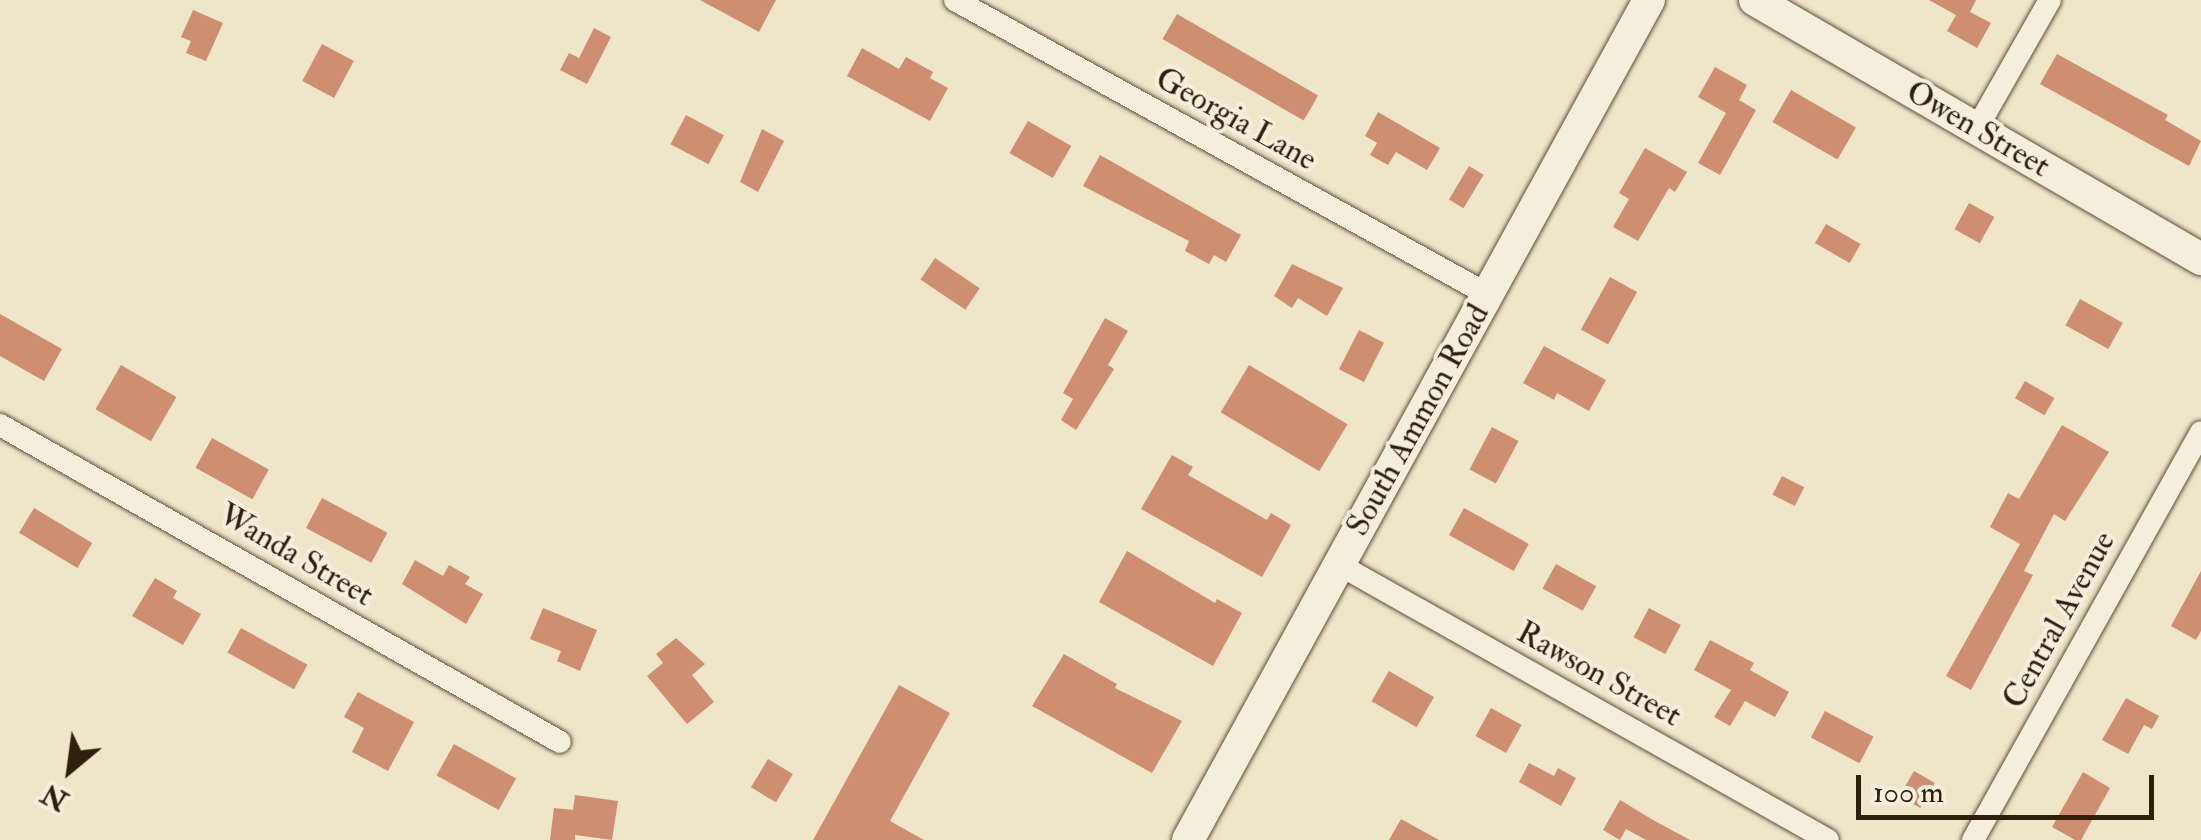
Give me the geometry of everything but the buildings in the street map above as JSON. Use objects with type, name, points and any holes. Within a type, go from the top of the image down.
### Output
[{"type":"main road","name":"South Ammon Road","points":[[1188,840],[1649,0]]},
{"type":"main road","name":"Owen Street","points":[[1755,0],[2201,259]]},
{"type":"street","name":"Georgia Lane","points":[[955,0],[1488,294]]},
{"type":"street","points":[[1976,128],[2050,0]]},
{"type":"street","name":"Wanda Street","points":[[0,425],[560,742]]},
{"type":"street","name":"Central Avenue","points":[[1973,840],[2201,432]]},
{"type":"street","name":"Rawson Street","points":[[1338,564],[1828,840]]}]
